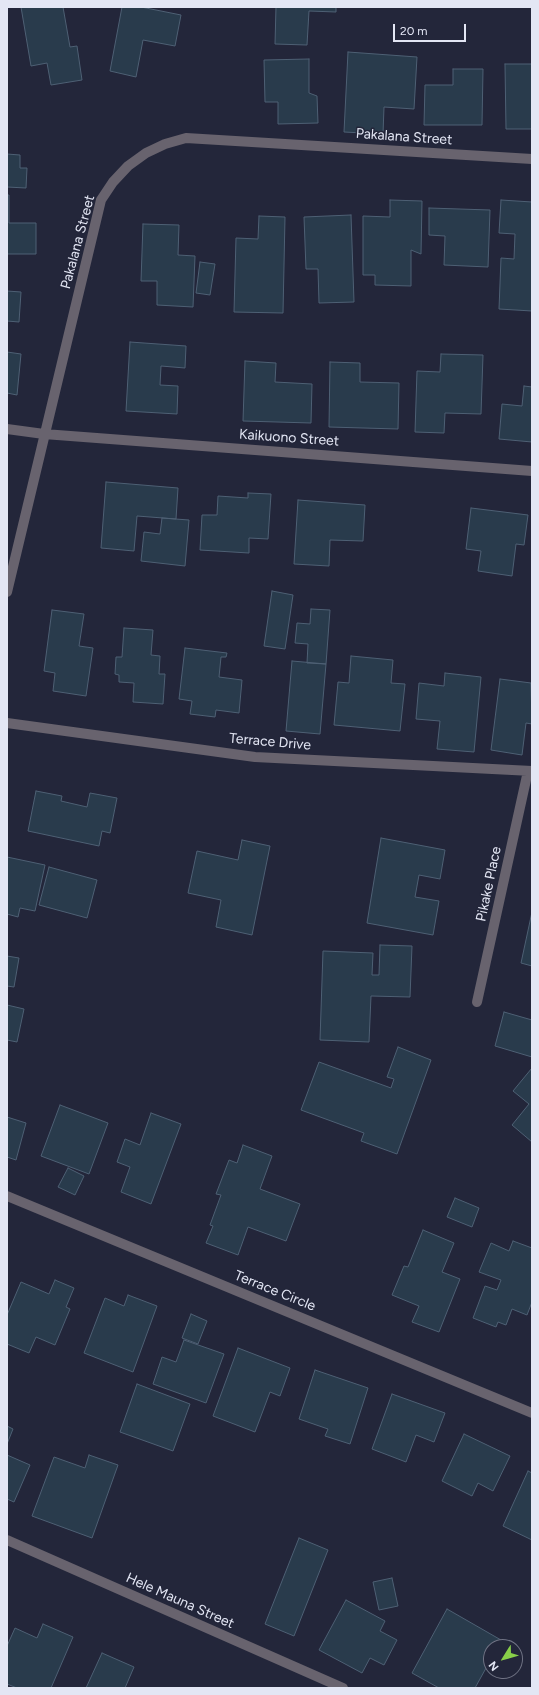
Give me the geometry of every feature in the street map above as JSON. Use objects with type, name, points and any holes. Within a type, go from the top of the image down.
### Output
[{"type":"street","name":"Pakalana Street","points":[[7,592],[101,200],[113,182],[128,166],[146,153],[165,144],[186,138],[532,159]]},
{"type":"street","name":"Kaikuono Street","points":[[7,429],[44,434],[532,471]]},
{"type":"street","name":"Terrace Drive","points":[[7,723],[255,757],[530,771]]},
{"type":"street","name":"Pikake Place","points":[[477,1002],[530,771]]},
{"type":"street","name":"Terrace Circle","points":[[7,1196],[532,1412]]},
{"type":"street","name":"Hele Mauna Street","points":[[7,1540],[343,1688]]},
{"type":"building","points":[[21,7],[63,7],[70,47],[77,46],[82,80],[51,85],[47,63],[31,66]]},
{"type":"building","points":[[122,7],[141,7],[181,15],[175,46],[143,40],[136,77],[110,71]]},
{"type":"building","points":[[276,7],[336,7],[336,12],[309,11],[307,45],[275,44]]},
{"type":"building","points":[[348,52],[417,57],[414,109],[384,107],[383,134],[344,132]]},
{"type":"building","points":[[309,59],[309,93],[317,96],[318,123],[278,124],[278,102],[265,102],[264,60]]},
{"type":"building","points":[[505,64],[532,64],[532,129],[506,129]]},
{"type":"building","points":[[453,69],[483,69],[482,125],[424,125],[425,85],[453,85]]},
{"type":"building","points":[[7,154],[20,155],[20,168],[27,168],[26,188],[7,187]]},
{"type":"building","points":[[7,195],[9,195],[9,223],[36,223],[36,254],[7,254]]},
{"type":"building","points":[[390,200],[422,201],[421,254],[411,250],[411,286],[375,285],[375,275],[363,275],[363,216],[390,217]]},
{"type":"building","points":[[501,200],[532,202],[532,311],[499,309],[501,258],[514,259],[515,234],[499,233]]},
{"type":"building","points":[[429,208],[490,210],[488,267],[444,265],[445,236],[429,235]]},
{"type":"building","points":[[351,215],[354,302],[319,303],[318,269],[306,269],[304,217]]},
{"type":"building","points":[[259,216],[285,217],[283,313],[234,312],[236,238],[258,239]]},
{"type":"building","points":[[143,224],[179,225],[178,255],[195,256],[193,307],[157,305],[157,281],[141,281]]},
{"type":"building","points":[[200,262],[215,264],[210,295],[196,293]]},
{"type":"building","points":[[7,291],[21,292],[19,322],[7,321]]},
{"type":"building","points":[[130,342],[186,346],[185,368],[161,366],[160,385],[178,386],[177,414],[126,411]]},
{"type":"building","points":[[7,352],[21,354],[17,395],[7,393]]},
{"type":"building","points":[[441,354],[483,355],[481,414],[445,413],[444,433],[415,432],[417,371],[440,372]]},
{"type":"building","points":[[245,361],[276,363],[275,382],[312,384],[311,423],[243,421]]},
{"type":"building","points":[[330,362],[360,363],[360,382],[399,383],[398,429],[329,427]]},
{"type":"building","points":[[524,386],[532,387],[532,442],[499,439],[502,404],[522,406]]},
{"type":"building","points":[[106,482],[178,488],[176,519],[137,516],[134,551],[101,548]]},
{"type":"building","points":[[248,493],[271,494],[268,539],[249,538],[249,553],[200,550],[202,515],[217,515],[218,496],[248,498]]},
{"type":"building","points":[[298,500],[365,505],[363,541],[330,540],[329,566],[294,564]]},
{"type":"building","points":[[471,508],[528,515],[524,545],[516,544],[512,576],[478,571],[481,551],[466,549]]},
{"type":"building","points":[[162,518],[189,520],[185,566],[141,561],[144,532],[160,534]]},
{"type":"building","points":[[272,591],[293,595],[285,649],[264,646]]},
{"type":"building","points":[[311,609],[330,610],[326,664],[307,663],[308,644],[295,643],[297,623],[310,624]]},
{"type":"building","points":[[52,610],[84,614],[79,646],[93,648],[86,696],[53,691],[55,673],[44,671]]},
{"type":"building","points":[[124,628],[153,630],[151,655],[160,656],[159,674],[165,674],[163,704],[133,702],[134,683],[119,682],[119,675],[115,674],[116,657],[122,657]]},
{"type":"building","points":[[185,648],[227,653],[226,657],[221,657],[219,677],[242,680],[239,713],[216,710],[215,717],[190,714],[192,701],[179,699]]},
{"type":"building","points":[[351,656],[393,660],[391,683],[405,684],[400,731],[334,725],[338,682],[349,683]]},
{"type":"building","points":[[292,661],[326,664],[320,734],[286,731]]},
{"type":"building","points":[[445,673],[481,677],[474,752],[437,749],[440,721],[416,719],[419,683],[444,686]]},
{"type":"building","points":[[500,679],[531,683],[532,724],[526,723],[522,755],[491,750]]},
{"type":"building","points":[[36,791],[62,796],[61,801],[87,807],[90,793],[117,798],[110,833],[102,831],[99,846],[28,831]]},
{"type":"building","points":[[381,838],[445,850],[440,879],[419,875],[415,897],[439,901],[433,935],[367,923]]},
{"type":"building","points":[[242,840],[270,846],[252,935],[216,927],[221,900],[188,893],[197,851],[238,860]]},
{"type":"building","points":[[7,857],[45,865],[35,911],[20,908],[18,917],[7,914]]},
{"type":"building","points":[[49,867],[97,880],[87,918],[39,905]]},
{"type":"building","points":[[532,912],[532,966],[521,963]]},
{"type":"building","points":[[380,945],[412,946],[410,997],[371,996],[369,1042],[320,1040],[323,951],[373,953],[372,975],[379,975]]},
{"type":"building","points":[[7,956],[19,958],[14,987],[7,986]]},
{"type":"building","points":[[7,1005],[24,1009],[17,1042],[7,1040]]},
{"type":"building","points":[[504,1012],[532,1020],[532,1057],[495,1046]]},
{"type":"building","points":[[398,1047],[431,1060],[397,1154],[361,1141],[364,1133],[301,1110],[319,1062],[391,1088],[394,1079],[387,1077]]},
{"type":"building","points":[[532,1068],[532,1142],[512,1125],[529,1104],[513,1091]]},
{"type":"building","points":[[60,1105],[108,1123],[89,1174],[41,1156]]},
{"type":"building","points":[[151,1113],[181,1124],[151,1204],[121,1192],[130,1167],[117,1162],[125,1139],[140,1145]]},
{"type":"building","points":[[7,1117],[26,1123],[16,1160],[7,1157]]},
{"type":"building","points":[[243,1145],[272,1156],[260,1189],[300,1204],[286,1241],[248,1227],[238,1255],[206,1243],[213,1226],[210,1225],[221,1195],[216,1194],[229,1160],[237,1163]]},
{"type":"building","points":[[68,1168],[84,1176],[75,1195],[58,1187]]},
{"type":"building","points":[[455,1198],[479,1208],[472,1227],[447,1217]]},
{"type":"building","points":[[423,1230],[454,1243],[442,1272],[460,1279],[439,1332],[412,1322],[419,1306],[392,1295],[404,1266],[408,1267]]},
{"type":"building","points":[[513,1241],[532,1248],[532,1302],[527,1315],[512,1309],[506,1325],[498,1322],[496,1327],[473,1318],[485,1286],[497,1290],[501,1280],[479,1272],[491,1243],[509,1251]]},
{"type":"building","points":[[55,1280],[74,1288],[66,1307],[70,1309],[55,1345],[36,1337],[29,1353],[7,1344],[7,1315],[21,1282],[49,1294]]},
{"type":"building","points":[[128,1295],[157,1306],[133,1372],[84,1353],[105,1298],[124,1306]]},
{"type":"building","points":[[191,1314],[207,1321],[198,1344],[182,1338]]},
{"type":"building","points":[[184,1340],[224,1354],[206,1403],[153,1384],[162,1357],[176,1362]]},
{"type":"building","points":[[238,1348],[290,1368],[280,1396],[270,1392],[255,1432],[213,1416]]},
{"type":"building","points":[[315,1370],[368,1388],[350,1444],[325,1436],[328,1429],[299,1419]]},
{"type":"building","points":[[137,1384],[190,1404],[173,1451],[120,1432]]},
{"type":"building","points":[[392,1394],[445,1413],[434,1442],[416,1435],[406,1462],[372,1449]]},
{"type":"building","points":[[7,1426],[13,1429],[7,1444]]},
{"type":"building","points":[[464,1434],[510,1456],[493,1491],[478,1483],[472,1496],[442,1481]]},
{"type":"building","points":[[7,1455],[30,1465],[14,1502],[7,1499]]},
{"type":"building","points":[[89,1455],[118,1465],[92,1538],[32,1516],[54,1457],[85,1468]]},
{"type":"building","points":[[528,1471],[532,1473],[532,1540],[503,1526]]},
{"type":"building","points":[[299,1538],[328,1550],[294,1636],[265,1624]]},
{"type":"building","points":[[392,1578],[398,1606],[379,1610],[373,1582]]},
{"type":"building","points":[[346,1600],[385,1621],[380,1631],[397,1640],[384,1665],[370,1658],[362,1673],[319,1650]]},
{"type":"building","points":[[447,1609],[499,1639],[483,1639],[483,1674],[475,1688],[439,1688],[412,1673]]},
{"type":"building","points":[[43,1624],[73,1637],[51,1688],[17,1688],[7,1684],[7,1646],[15,1628],[37,1638]]},
{"type":"building","points":[[102,1653],[134,1667],[125,1688],[86,1688]]}]
